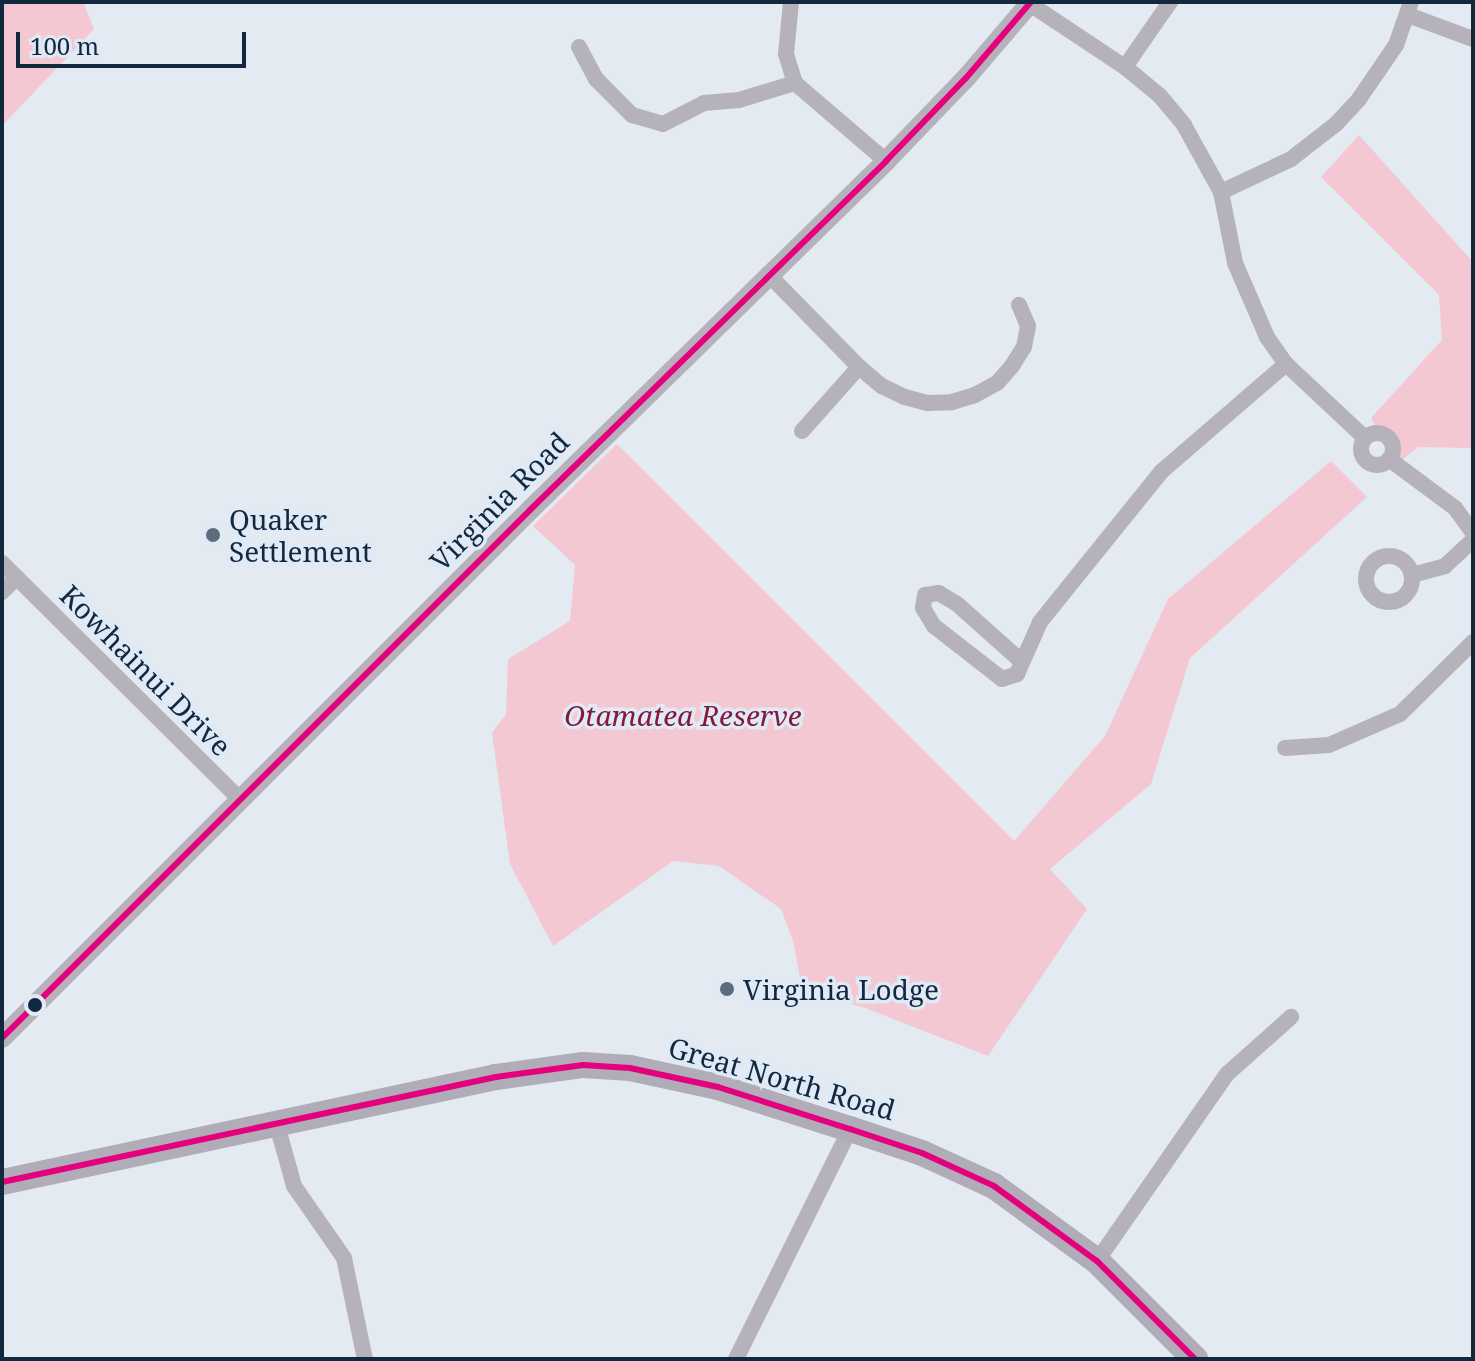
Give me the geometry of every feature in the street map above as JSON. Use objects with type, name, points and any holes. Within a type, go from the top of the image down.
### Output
[{"type":"highway","name":"Great North Road","points":[[2,1182],[496,1077],[583,1065],[673,1076],[922,1153],[994,1186],[1097,1261],[1195,1359]]},
{"type":"street","points":[[791,2],[786,54],[795,83],[886,161]]},
{"type":"street","points":[[1125,67],[1170,2]]},
{"type":"street","points":[[1031,3],[1125,67],[1160,96],[1184,125],[1221,192],[1235,263],[1250,303],[1286,364],[1365,438],[1361,448],[1368,463],[1379,465],[1389,459],[1455,508],[1473,533]]},
{"type":"street","name":"Virginia Road","points":[[2,1038],[886,161],[966,78],[1031,3]]},
{"type":"street","points":[[1221,192],[1291,159],[1336,124],[1380,71],[1396,45],[1410,8],[1473,39]]},
{"type":"street","points":[[579,47],[596,79],[632,115],[663,124],[704,103],[739,100],[795,83]]},
{"type":"street","points":[[769,275],[859,367],[882,386],[917,400],[952,402],[975,395],[998,382],[1024,347],[1028,326],[1019,305]]},
{"type":"street","points":[[1021,661],[957,604],[939,593],[925,595],[923,608],[934,626],[1002,679],[1017,674],[1040,622],[1162,471],[1286,364]]},
{"type":"street","points":[[802,431],[859,367]]},
{"type":"street","points":[[1412,575],[1445,566],[1473,540]]},
{"type":"street","name":"Kowhainui Drive","points":[[2,563],[240,799]]},
{"type":"street","points":[[2,592],[17,577]]},
{"type":"street","points":[[1285,748],[1329,745],[1390,720],[1423,695],[1473,642]]},
{"type":"street","points":[[978,662],[1007,649]]},
{"type":"street","points":[[1097,1261],[1227,1074],[1291,1017]]},
{"type":"street","points":[[277,1125],[294,1186],[344,1258],[365,1359]]},
{"type":"street","points":[[736,1359],[850,1129]]},
{"type":"green space","points":[[2,2],[83,2],[94,29],[2,126]]},
{"type":"green space","points":[[1359,135],[1473,262],[1473,448],[1418,447],[1398,463],[1371,418],[1442,340],[1439,295],[1321,177]]},
{"type":"green space","name":"Otamatea Reserve","points":[[617,444],[1014,841],[1105,736],[1168,599],[1331,461],[1367,497],[1190,658],[1151,784],[1050,869],[1087,909],[988,1056],[865,1008],[802,990],[794,944],[781,909],[719,866],[673,861],[553,946],[510,864],[492,733],[506,714],[508,659],[570,621],[575,565],[533,526]]},
{"type":"transit line","points":[[2,1038],[530,510],[886,161],[966,78],[1031,2]]},
{"type":"transit line","points":[[2,1182],[496,1077],[583,1065],[630,1068],[718,1087],[850,1129],[922,1153],[994,1186],[1097,1261],[1195,1359]]},
{"type":"place","name":"Quaker Settlement","points":[[213,535]]},
{"type":"place","name":"Virginia Lodge","points":[[727,989]]}]
